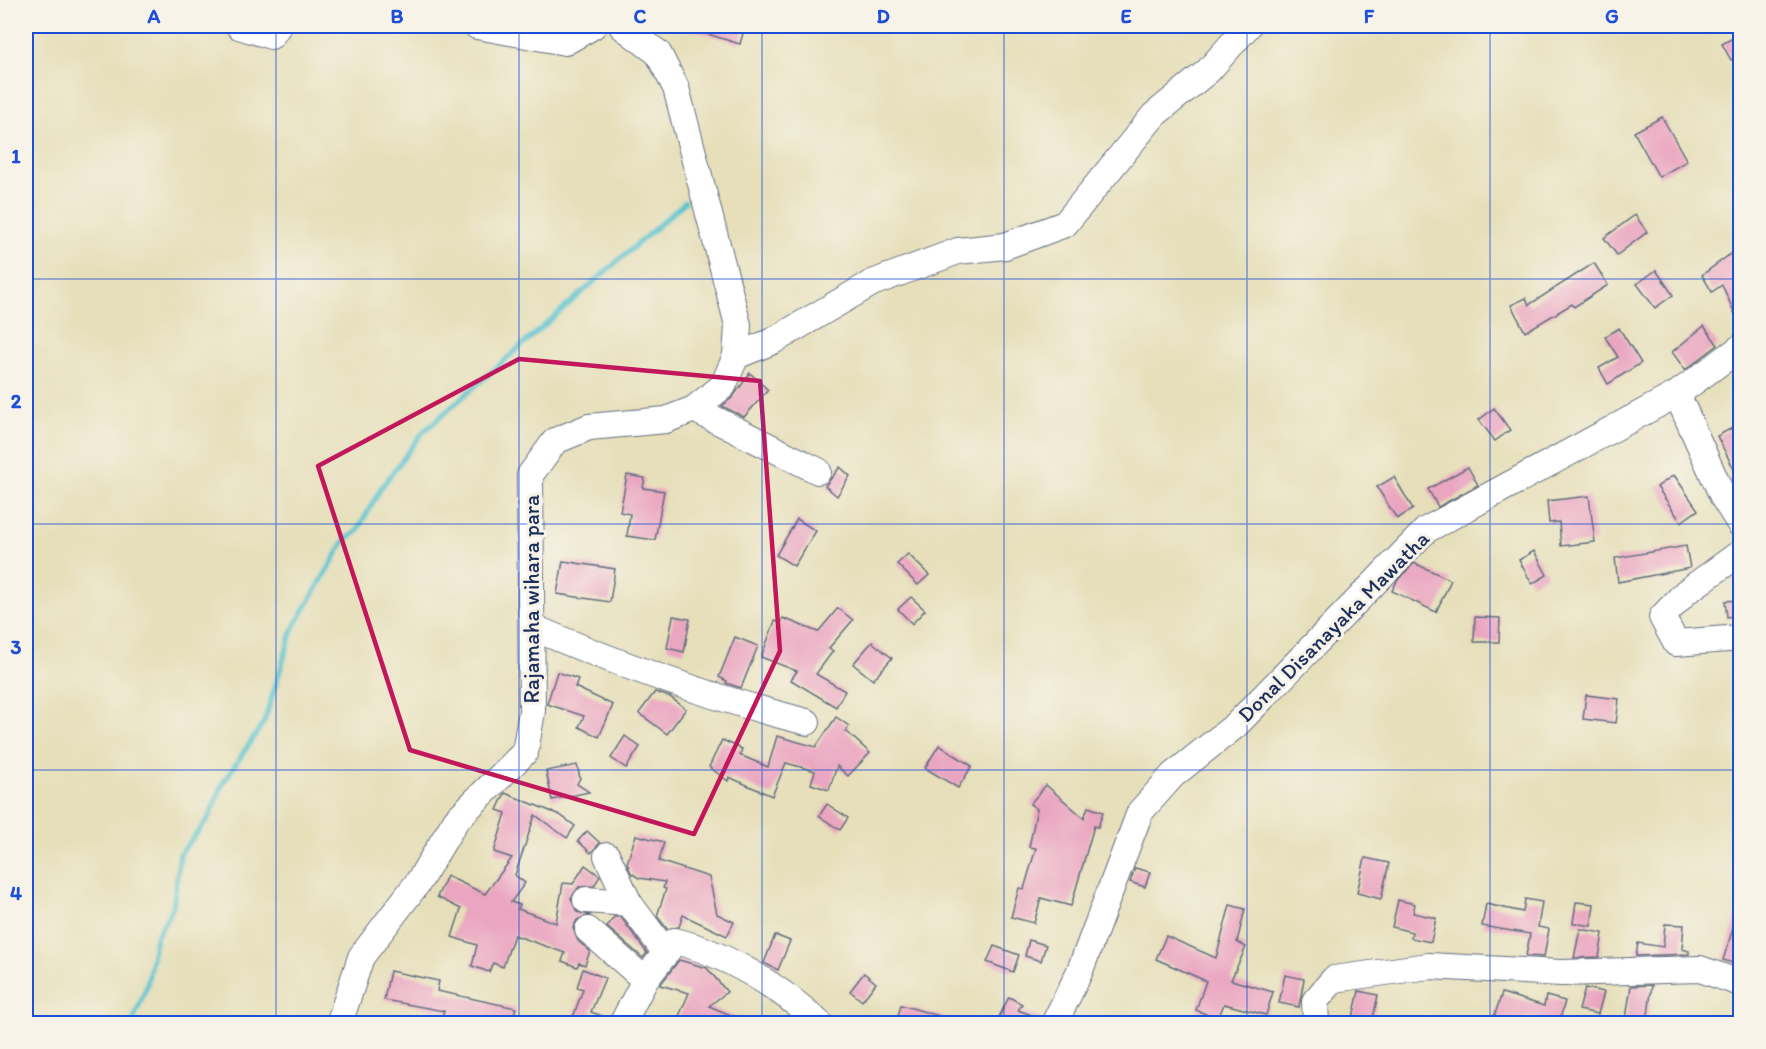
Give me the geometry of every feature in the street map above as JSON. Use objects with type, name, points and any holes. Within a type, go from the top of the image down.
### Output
[{"type":"street","points":[[239,26],[271,36],[278,26]]},
{"type":"street","points":[[477,26],[565,42],[593,26]]},
{"type":"street","name":"Rajamaha wihara para","points":[[339,1023],[361,957],[419,880],[456,820],[525,752],[532,711],[530,475],[555,441],[589,427],[666,420],[693,409],[723,386],[736,356],[738,325],[676,87],[658,53],[622,26]]},
{"type":"street","points":[[736,356],[773,341],[872,283],[958,251],[1005,246],[1065,224],[1154,115],[1208,71],[1248,26]]},
{"type":"street","name":"Donal Disanayaka Mawatha","points":[[1054,1023],[1079,973],[1140,812],[1173,775],[1236,725],[1426,530],[1677,394],[1740,348]]},
{"type":"street","points":[[1677,394],[1723,497],[1740,524]]},
{"type":"street","points":[[693,409],[818,471]]},
{"type":"street","points":[[1740,553],[1686,592],[1662,617],[1676,642],[1740,638]]},
{"type":"street","points":[[532,627],[610,661],[717,698],[807,722]]},
{"type":"street","points":[[607,856],[629,903],[666,952]]},
{"type":"street","points":[[586,900],[629,903]]},
{"type":"street","points":[[588,930],[645,980]]},
{"type":"street","points":[[622,1023],[645,980],[675,941],[702,948],[794,1000],[820,1023]]},
{"type":"street","points":[[1316,1023],[1315,1001],[1334,979],[1429,966],[1561,973],[1700,969],[1740,983]]},
{"type":"highlighted area","points":[[519,359],[760,381],[780,651],[694,834],[410,750],[318,466]]},
{"type":"building","points":[[692,26],[745,26],[740,44],[691,29]]},
{"type":"building","points":[[1740,34],[1740,54],[1731,60],[1722,44]]},
{"type":"building","points":[[1662,117],[1687,161],[1659,177],[1634,132]]},
{"type":"building","points":[[1635,215],[1647,232],[1617,255],[1604,238]]},
{"type":"building","points":[[1740,247],[1740,325],[1722,285],[1712,292],[1702,275]]},
{"type":"building","points":[[1594,263],[1608,285],[1574,307],[1572,304],[1525,332],[1511,305],[1526,298],[1529,305]]},
{"type":"building","points":[[1656,270],[1673,295],[1655,308],[1637,284]]},
{"type":"building","points":[[1704,326],[1718,345],[1685,370],[1672,352]]},
{"type":"building","points":[[1619,328],[1641,363],[1608,384],[1599,368],[1618,357],[1605,337]]},
{"type":"building","points":[[750,373],[768,390],[744,417],[722,406],[733,397]]},
{"type":"building","points":[[1494,408],[1510,430],[1495,441],[1479,420]]},
{"type":"building","points":[[1734,427],[1740,439],[1740,481],[1717,436]]},
{"type":"building","points":[[840,467],[850,476],[837,496],[825,486]]},
{"type":"building","points":[[1468,467],[1478,485],[1438,507],[1428,489]]},
{"type":"building","points":[[627,475],[645,478],[643,488],[664,491],[655,540],[627,536],[630,514],[620,512]]},
{"type":"building","points":[[1674,475],[1698,510],[1681,522],[1657,487]]},
{"type":"building","points":[[1394,477],[1413,509],[1397,519],[1377,487]]},
{"type":"building","points":[[1589,496],[1595,542],[1561,546],[1559,522],[1549,523],[1547,501]]},
{"type":"building","points":[[797,519],[816,531],[794,566],[776,555]]},
{"type":"building","points":[[1686,546],[1690,568],[1618,582],[1615,558]]},
{"type":"building","points":[[1534,551],[1547,575],[1532,584],[1519,560]]},
{"type":"building","points":[[908,554],[929,575],[918,585],[897,564]]},
{"type":"building","points":[[563,561],[615,569],[610,602],[557,594]]},
{"type":"building","points":[[1414,563],[1451,580],[1436,612],[1392,591],[1397,581]]},
{"type":"building","points":[[911,597],[925,610],[912,624],[898,609]]},
{"type":"building","points":[[1740,600],[1740,615],[1727,617],[1725,601]]},
{"type":"building","points":[[838,608],[853,620],[829,648],[833,651],[816,674],[845,691],[836,707],[791,680],[797,671],[761,657],[775,621],[781,623],[783,618],[818,632]]},
{"type":"building","points":[[673,616],[690,619],[684,652],[667,648]]},
{"type":"building","points":[[1475,617],[1500,618],[1499,642],[1474,642]]},
{"type":"building","points":[[735,637],[758,646],[741,688],[726,683],[727,681],[719,677]]},
{"type":"building","points":[[872,642],[892,658],[873,680],[853,664]]},
{"type":"building","points":[[557,672],[578,679],[575,687],[613,705],[599,737],[579,727],[584,716],[547,704]]},
{"type":"building","points":[[655,692],[670,697],[686,709],[667,734],[639,713]]},
{"type":"building","points":[[1586,695],[1619,699],[1616,723],[1583,719]]},
{"type":"building","points":[[836,717],[849,726],[846,731],[870,753],[848,776],[837,766],[829,790],[811,784],[815,771],[786,763],[772,796],[729,777],[728,781],[709,767],[722,740],[742,749],[740,755],[768,767],[777,736],[816,747]]},
{"type":"building","points":[[625,736],[640,747],[626,768],[611,758]]},
{"type":"building","points":[[939,745],[972,766],[958,788],[925,768]]},
{"type":"building","points":[[577,765],[580,778],[577,784],[589,792],[552,800],[546,771]]},
{"type":"building","points":[[1046,785],[1084,818],[1088,807],[1103,812],[1098,827],[1094,826],[1071,906],[1041,898],[1034,923],[1011,917],[1019,888],[1024,889],[1036,848],[1029,847],[1037,809],[1030,804]]},
{"type":"building","points":[[505,793],[560,815],[575,826],[567,838],[535,815],[515,875],[525,883],[511,902],[520,905],[518,909],[556,923],[563,883],[573,884],[585,865],[600,876],[594,886],[579,887],[571,898],[577,912],[590,915],[577,920],[573,928],[578,941],[590,951],[585,965],[579,963],[577,967],[562,961],[565,953],[514,935],[503,967],[493,963],[489,972],[472,966],[477,945],[452,937],[461,909],[437,897],[447,876],[485,894],[512,858],[494,852],[506,813],[497,810]]},
{"type":"building","points":[[827,804],[848,818],[840,830],[819,816]]},
{"type":"building","points":[[587,831],[600,843],[591,853],[578,841]]},
{"type":"building","points":[[636,835],[664,842],[659,861],[709,877],[717,914],[734,922],[727,936],[683,915],[679,927],[667,929],[657,916],[666,889],[663,888],[665,882],[639,878],[631,873],[627,863]]},
{"type":"building","points":[[1365,858],[1389,863],[1381,899],[1357,893]]},
{"type":"building","points":[[1135,868],[1150,872],[1145,887],[1130,882]]},
{"type":"building","points":[[1525,899],[1542,902],[1538,927],[1549,929],[1544,957],[1526,956],[1530,934],[1482,926],[1486,904],[1523,912]]},
{"type":"building","points":[[1398,900],[1415,904],[1413,913],[1436,918],[1431,942],[1411,938],[1412,932],[1392,927]]},
{"type":"building","points":[[1576,902],[1594,904],[1591,926],[1573,923]]},
{"type":"building","points":[[1230,905],[1245,909],[1237,942],[1246,947],[1231,980],[1273,992],[1266,1015],[1224,1004],[1218,1019],[1196,1010],[1206,981],[1156,959],[1166,936],[1216,958]]},
{"type":"building","points":[[1737,916],[1740,917],[1740,965],[1723,960]]},
{"type":"building","points":[[614,917],[621,917],[647,953],[643,958],[607,927]]},
{"type":"building","points":[[1665,924],[1684,925],[1682,949],[1689,951],[1689,954],[1636,956],[1638,943],[1663,947]]},
{"type":"building","points":[[1580,929],[1603,933],[1599,957],[1574,958]]},
{"type":"building","points":[[775,935],[790,941],[778,970],[764,963]]},
{"type":"building","points":[[1029,940],[1046,945],[1041,961],[1025,956]]},
{"type":"building","points":[[994,946],[1019,955],[1013,972],[987,962]]},
{"type":"building","points":[[679,960],[707,968],[727,992],[709,1006],[750,1023],[676,1023],[689,993],[660,985]]},
{"type":"building","points":[[583,969],[605,978],[591,1012],[608,1018],[607,1023],[571,1023],[583,989],[577,987]]},
{"type":"building","points":[[390,971],[439,981],[437,991],[516,1008],[511,1023],[441,1023],[444,1011],[384,1000]]},
{"type":"building","points":[[864,973],[876,983],[862,1001],[850,991]]},
{"type":"building","points":[[1285,975],[1304,979],[1299,1007],[1279,1003]]},
{"type":"building","points":[[1652,985],[1647,1022],[1626,1018],[1631,986]]},
{"type":"building","points":[[1585,988],[1604,992],[1598,1014],[1579,1010]]},
{"type":"building","points":[[1359,991],[1378,995],[1372,1023],[1355,1023],[1356,1018],[1353,1017]]},
{"type":"building","points":[[1502,993],[1544,1006],[1546,996],[1565,1001],[1559,1023],[1525,1017],[1523,1023],[1492,1023]]},
{"type":"building","points":[[1009,997],[1022,1004],[1018,1010],[1040,1018],[1039,1023],[996,1023]]},
{"type":"building","points":[[901,1005],[950,1019],[949,1023],[896,1023]]},
{"type":"waterway","points":[[132,1024],[147,985],[156,937],[173,907],[180,854],[209,818],[223,783],[264,722],[293,629],[345,540],[356,533],[381,488],[423,432],[685,202]]}]
